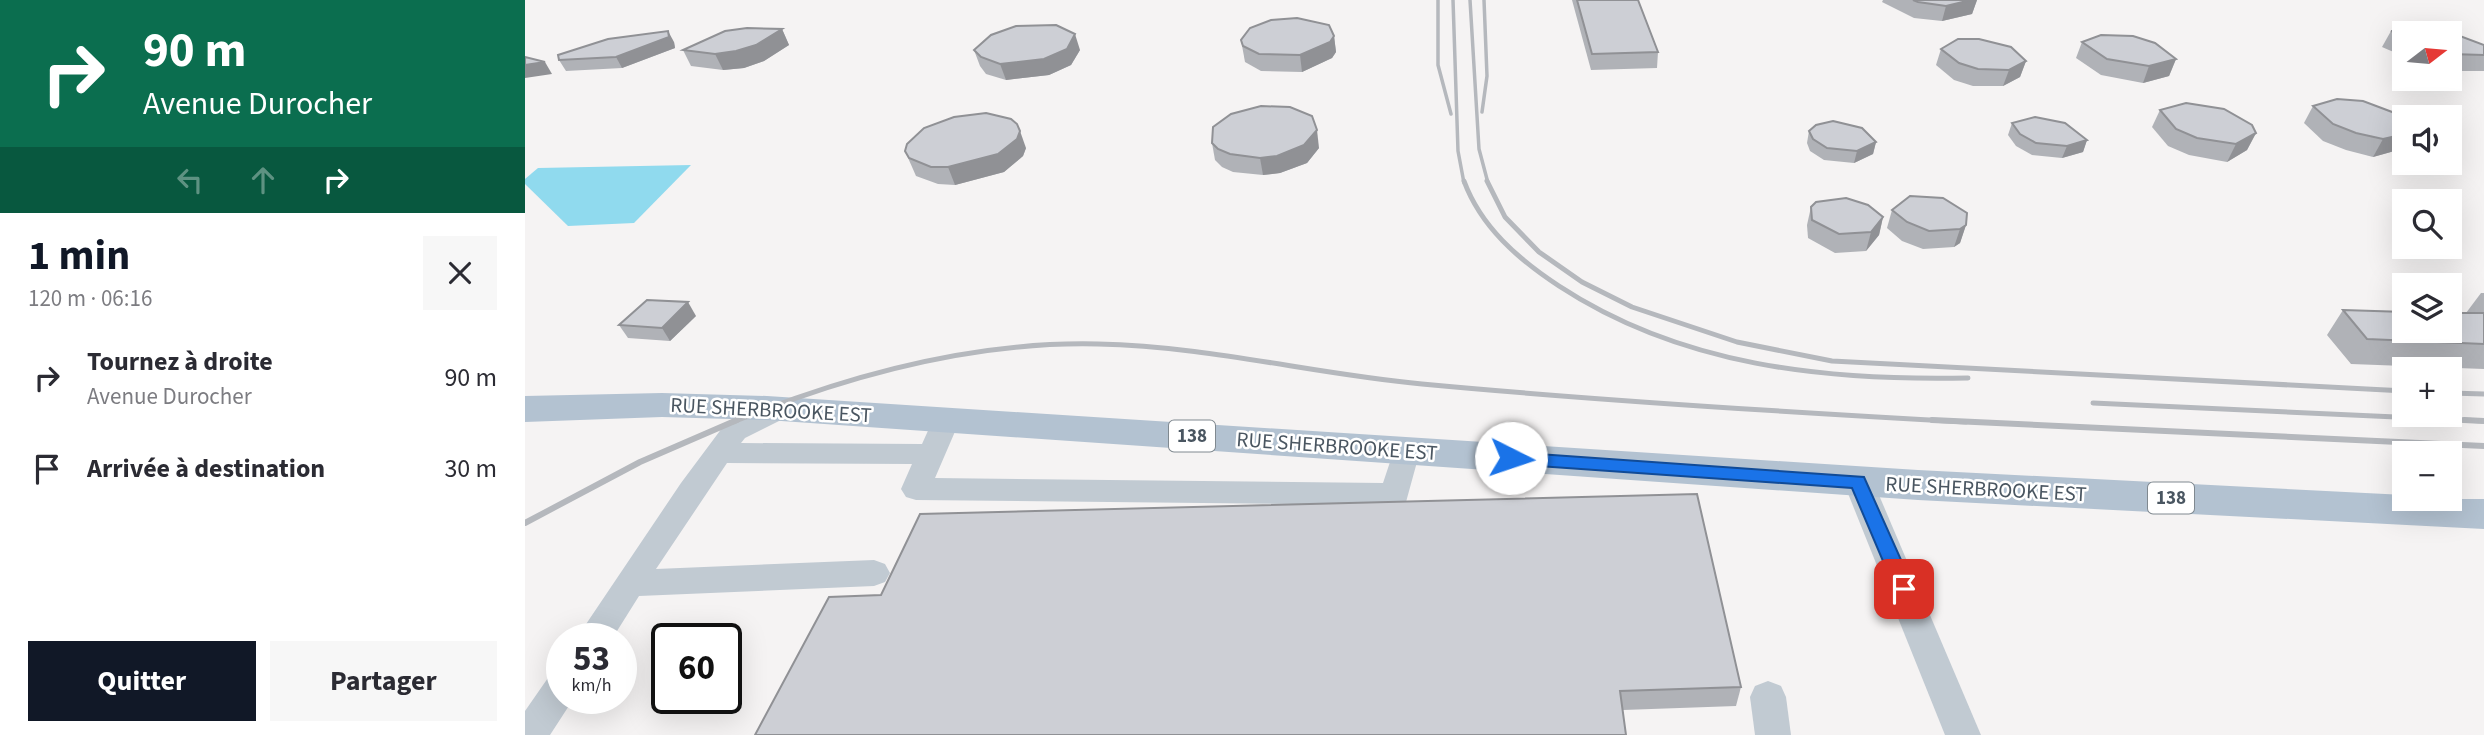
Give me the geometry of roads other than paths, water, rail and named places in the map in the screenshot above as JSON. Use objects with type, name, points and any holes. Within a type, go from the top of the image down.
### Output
[{"type":"main road","name":"RUE SHERBROOKE EST","points":[[525,409],[662,405],[779,409],[1858,481],[2483,516]]},
{"type":"street","points":[[604,623],[736,431],[779,409]]},
{"type":"street","points":[[1858,481],[1963,735]]},
{"type":"lane","points":[[946,420],[916,489],[1395,494],[1406,451]]},
{"type":"lane","points":[[720,453],[932,454]]},
{"type":"lane","points":[[630,583],[874,573]]},
{"type":"lane","points":[[1768,697],[1773,735]]},
{"type":"lane","points":[[529,735],[546,710]]},
{"type":"water","points":[[691,165],[634,223],[568,226],[525,184],[525,179],[538,168]]},
{"type":"railway","points":[[1438,0],[1438,65],[1451,114]]},
{"type":"railway","points":[[1453,0],[1458,151],[1464,183]]},
{"type":"railway","points":[[1470,0],[1479,149],[1488,183]]},
{"type":"railway","points":[[1482,112],[1487,76],[1484,0]]},
{"type":"railway","points":[[1464,181],[1480,213],[1503,241],[1529,265],[1606,313],[1654,335],[1704,351],[1808,371],[1861,376],[1968,378]]},
{"type":"railway","points":[[1488,183],[1505,217],[1539,252],[1582,282],[1632,307],[1737,342],[1832,361],[2392,390]]},
{"type":"railway","points":[[733,422],[821,390],[912,364],[1004,348],[1098,344],[1220,355],[1422,384],[1694,406],[1932,420]]},
{"type":"railway","points":[[2462,393],[2484,394]]},
{"type":"railway","points":[[2093,403],[2484,421],[2464,420]]},
{"type":"railway","points":[[525,523],[640,462],[737,420]]},
{"type":"railway","points":[[1932,420],[2484,446]]},
{"type":"railway","points":[[1932,420],[1966,422]]}]
